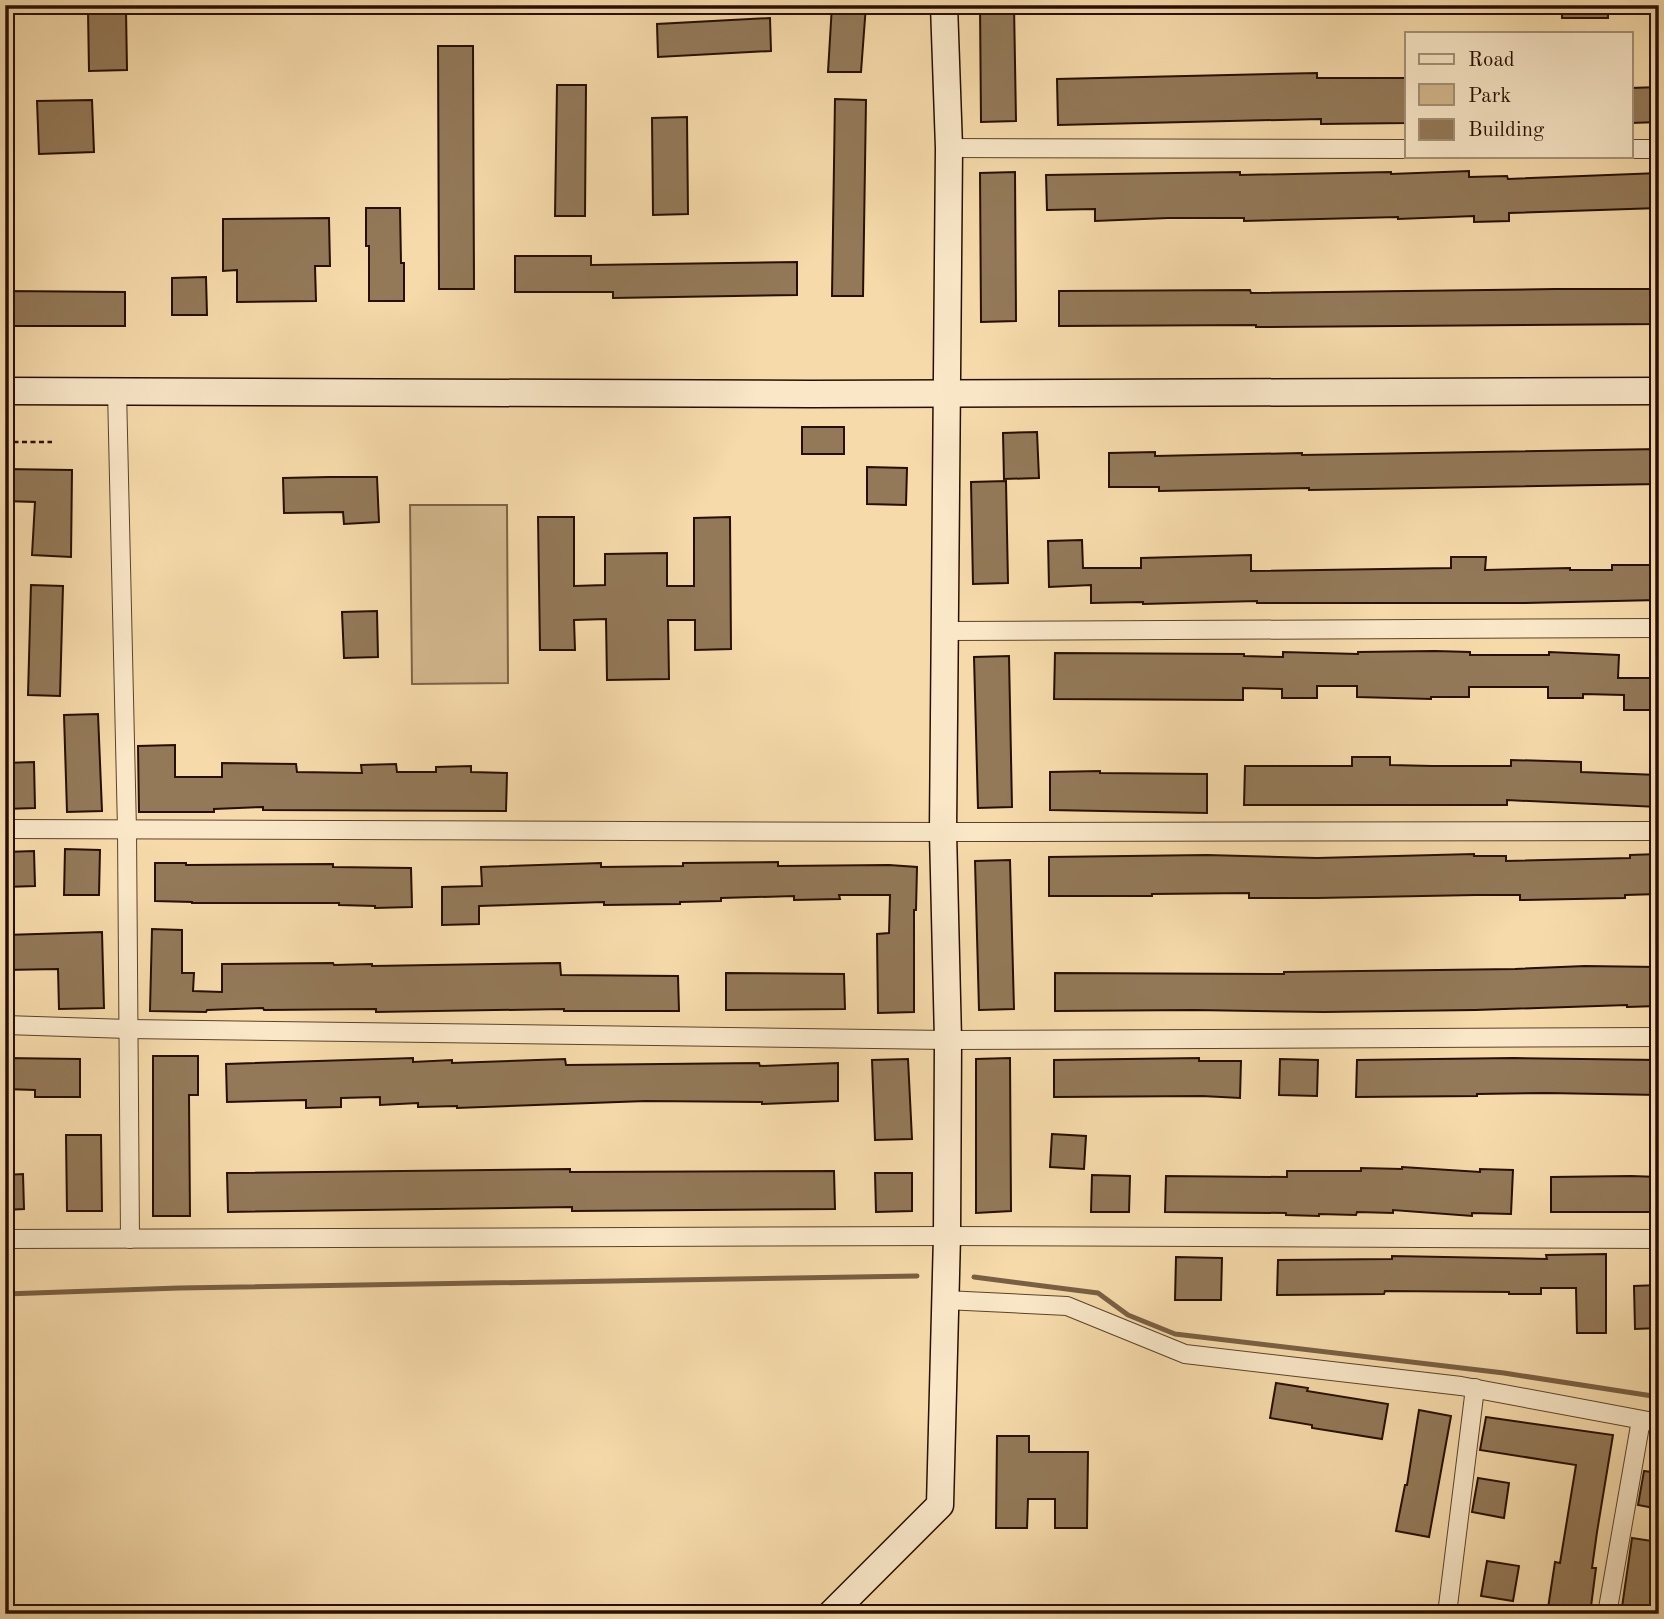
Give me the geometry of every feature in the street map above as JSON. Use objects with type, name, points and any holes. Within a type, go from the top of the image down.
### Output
[{"type":"street","points":[[831,1614],[940,1505],[947,1236],[948,1040],[943,832],[949,148],[944,5]]},
{"type":"street","points":[[949,148],[1405,149]]},
{"type":"street","points":[[1632,149],[1659,149]]},
{"type":"street","points":[[117,390],[127,830],[130,1239]]},
{"type":"street","points":[[5,391],[1659,391]]},
{"type":"street","points":[[944,631],[1659,628]]},
{"type":"street","points":[[5,829],[1659,831]]},
{"type":"street","points":[[5,1026],[948,1040],[1659,1037]]},
{"type":"street","points":[[5,1239],[947,1236],[1659,1239]]},
{"type":"street","points":[[945,1300],[1067,1306],[1185,1354],[1475,1388],[1650,1422],[1607,1614]]},
{"type":"street","points":[[1447,1614],[1475,1388]]},
{"type":"path","points":[[5,442],[52,442]]},
{"type":"green space","points":[[410,505],[507,505],[508,683],[412,684]]},
{"type":"building","points":[[832,5],[866,5],[861,72],[828,72]]},
{"type":"building","points":[[980,5],[1014,5],[1016,121],[981,122]]},
{"type":"building","points":[[1562,5],[1608,5],[1608,18],[1562,18]]},
{"type":"building","points":[[126,10],[127,70],[89,71],[88,11]]},
{"type":"building","points":[[770,18],[771,51],[658,57],[657,24]]},
{"type":"building","points":[[438,46],[473,46],[474,289],[439,289]]},
{"type":"building","points":[[1317,73],[1317,78],[1405,78],[1405,123],[1321,124],[1321,119],[1058,125],[1057,79]]},
{"type":"building","points":[[557,85],[586,85],[585,216],[555,216]]},
{"type":"building","points":[[1659,87],[1659,122],[1632,123],[1632,88]]},
{"type":"building","points":[[835,99],[866,100],[863,296],[832,296]]},
{"type":"building","points":[[92,100],[94,152],[39,154],[37,101]]},
{"type":"building","points":[[687,117],[688,214],[653,215],[652,118]]},
{"type":"building","points":[[1469,171],[1469,177],[1507,176],[1508,179],[1659,173],[1659,208],[1509,213],[1509,221],[1474,222],[1474,216],[1095,221],[1095,209],[1047,210],[1046,175],[1240,172],[1240,175],[1391,174]]},
{"type":"building","points":[[1015,172],[1016,321],[981,322],[980,173]]},
{"type":"building","points":[[366,208],[400,208],[404,301],[369,301]]},
{"type":"building","points":[[329,218],[330,266],[315,266],[316,301],[237,302],[237,270],[223,271],[223,219]]},
{"type":"building","points":[[515,256],[591,256],[591,265],[797,262],[797,295],[613,298],[613,292],[515,292]]},
{"type":"building","points":[[206,277],[207,315],[172,315],[172,278]]},
{"type":"building","points":[[1659,289],[1659,324],[1059,326],[1059,291],[1250,290],[1251,293]]},
{"type":"building","points":[[5,291],[125,292],[125,326],[5,326]]},
{"type":"building","points":[[802,427],[844,427],[844,454],[802,454]]},
{"type":"building","points":[[1037,432],[1039,478],[1004,479],[1003,433]]},
{"type":"building","points":[[1659,449],[1659,484],[1159,491],[1159,487],[1109,487],[1109,453],[1155,452],[1155,456],[1302,455]]},
{"type":"building","points":[[867,467],[907,468],[906,505],[867,504]]},
{"type":"building","points":[[5,469],[72,470],[71,557],[32,555],[35,502],[5,501]]},
{"type":"building","points":[[377,477],[379,522],[344,524],[343,512],[284,513],[283,478]]},
{"type":"building","points":[[1006,481],[1008,583],[973,584],[971,482]]},
{"type":"building","points":[[538,517],[574,517],[574,586],[605,585],[605,554],[667,553],[667,586],[694,586],[694,518],[730,517],[731,649],[695,650],[695,620],[668,620],[669,679],[607,680],[606,619],[574,620],[575,650],[540,650]]},
{"type":"building","points":[[1082,540],[1083,568],[1141,568],[1141,558],[1251,555],[1251,571],[1451,568],[1451,557],[1486,557],[1485,570],[1612,570],[1612,565],[1658,565],[1658,600],[1525,603],[1091,603],[1091,585],[1049,587],[1048,541]]},
{"type":"building","points":[[31,585],[63,586],[60,696],[28,695]]},
{"type":"building","points":[[377,611],[378,657],[344,658],[342,612]]},
{"type":"building","points":[[1283,652],[1358,654],[1470,652],[1470,655],[1549,655],[1549,652],[1619,655],[1618,678],[1658,678],[1658,710],[1624,710],[1624,695],[1583,694],[1583,698],[1548,698],[1548,687],[1469,687],[1469,697],[1431,699],[1357,697],[1357,686],[1317,686],[1317,698],[1282,698],[1282,689],[1243,688],[1243,700],[1054,699],[1055,653],[1244,654],[1283,657]]},
{"type":"building","points":[[1009,656],[1012,807],[978,808],[974,657]]},
{"type":"building","points":[[98,714],[102,811],[67,812],[64,715]]},
{"type":"building","points":[[175,745],[175,777],[222,777],[222,763],[296,764],[297,772],[362,773],[361,765],[396,764],[397,772],[436,772],[436,767],[471,766],[471,772],[507,773],[506,811],[263,810],[263,807],[214,809],[214,812],[139,812],[138,746]]},
{"type":"building","points":[[1352,757],[1390,757],[1390,765],[1432,766],[1511,766],[1511,760],[1581,762],[1581,772],[1658,775],[1658,807],[1507,800],[1507,805],[1244,805],[1245,766],[1352,766]]},
{"type":"building","points":[[34,762],[35,808],[5,809],[5,763]]},
{"type":"building","points":[[1050,772],[1207,774],[1207,813],[1050,810]]},
{"type":"building","points":[[65,849],[100,850],[99,895],[64,895]]},
{"type":"building","points":[[34,851],[35,886],[5,887],[5,852]]},
{"type":"building","points":[[1474,854],[1506,856],[1506,861],[1630,858],[1630,855],[1659,854],[1659,894],[1625,895],[1625,898],[1520,900],[1520,895],[1249,898],[1249,893],[1049,896],[1049,857],[1207,855],[1317,858]]},
{"type":"building","points":[[1010,860],[1014,1009],[979,1010],[975,861]]},
{"type":"building","points":[[778,862],[778,866],[917,867],[914,910],[914,1012],[878,1013],[877,934],[889,933],[890,895],[839,895],[840,899],[794,900],[794,896],[721,898],[721,901],[680,904],[604,905],[604,902],[479,906],[479,924],[442,925],[442,887],[482,886],[481,867],[601,863],[601,867],[683,866],[683,863]]},
{"type":"building","points":[[155,863],[333,864],[333,867],[411,868],[412,907],[375,908],[339,903],[155,901]]},
{"type":"building","points":[[152,929],[182,930],[182,973],[194,973],[193,991],[222,992],[222,964],[333,963],[372,966],[560,963],[561,975],[678,976],[679,1011],[564,1009],[376,1012],[376,1009],[263,1008],[206,1012],[150,1011]]},
{"type":"building","points":[[102,932],[104,1008],[59,1009],[58,969],[5,970],[5,935]]},
{"type":"building","points":[[1585,966],[1657,967],[1658,1006],[1324,1012],[1055,1011],[1055,973],[1284,974]]},
{"type":"building","points":[[726,973],[844,974],[845,1009],[726,1010]]},
{"type":"building","points":[[153,1056],[198,1056],[198,1095],[189,1095],[190,1216],[153,1216]]},
{"type":"building","points":[[5,1058],[80,1059],[80,1097],[35,1097],[35,1090],[5,1089]]},
{"type":"building","points":[[413,1058],[413,1062],[452,1060],[452,1063],[565,1059],[566,1065],[759,1063],[760,1066],[838,1063],[838,1101],[762,1104],[646,1101],[457,1108],[418,1107],[418,1103],[380,1105],[380,1097],[341,1098],[341,1107],[306,1108],[306,1100],[227,1102],[226,1064]]},
{"type":"building","points":[[1010,1058],[1011,1211],[976,1213],[976,1059]]},
{"type":"building","points":[[1199,1058],[1199,1061],[1241,1061],[1240,1098],[1054,1097],[1054,1060]]},
{"type":"building","points":[[908,1059],[912,1139],[875,1140],[872,1060]]},
{"type":"building","points":[[1280,1059],[1318,1060],[1317,1096],[1279,1095]]},
{"type":"building","points":[[1357,1060],[1659,1060],[1659,1095],[1546,1093],[1356,1097]]},
{"type":"building","points":[[1052,1134],[1086,1136],[1084,1169],[1050,1167]]},
{"type":"building","points":[[66,1135],[101,1135],[102,1211],[67,1211]]},
{"type":"building","points":[[1402,1167],[1480,1172],[1480,1169],[1513,1170],[1511,1214],[1472,1213],[1472,1216],[1393,1210],[1393,1213],[1357,1212],[1356,1215],[1319,1216],[1286,1213],[1165,1212],[1166,1176],[1287,1177],[1287,1171],[1361,1171],[1361,1168]]},
{"type":"building","points":[[570,1169],[570,1172],[834,1171],[835,1209],[572,1211],[572,1207],[228,1212],[227,1173]]},
{"type":"building","points":[[875,1173],[912,1173],[912,1211],[876,1212]]},
{"type":"building","points":[[23,1174],[24,1209],[5,1210],[5,1175]]},
{"type":"building","points":[[1092,1175],[1130,1176],[1129,1212],[1091,1212]]},
{"type":"building","points":[[1551,1177],[1659,1177],[1659,1212],[1551,1212]]},
{"type":"building","points":[[1606,1254],[1606,1333],[1577,1333],[1576,1288],[1541,1288],[1541,1294],[1385,1291],[1384,1294],[1277,1295],[1278,1260],[1392,1259],[1392,1256],[1547,1259],[1546,1255]]},
{"type":"building","points":[[1176,1257],[1222,1258],[1221,1300],[1175,1300]]},
{"type":"building","points":[[1659,1285],[1659,1328],[1635,1329],[1634,1286]]},
{"type":"building","points":[[1276,1383],[1308,1388],[1307,1391],[1388,1404],[1382,1439],[1270,1418]]},
{"type":"building","points":[[1419,1410],[1451,1416],[1429,1537],[1396,1531],[1407,1485]]},
{"type":"building","points":[[1486,1417],[1613,1435],[1592,1568],[1596,1568],[1590,1614],[1548,1608],[1555,1562],[1560,1563],[1576,1465],[1480,1450]]},
{"type":"building","points":[[997,1436],[1029,1436],[1029,1452],[1088,1452],[1087,1528],[1055,1528],[1055,1499],[1028,1499],[1027,1528],[996,1528]]},
{"type":"building","points":[[1644,1471],[1659,1473],[1659,1509],[1638,1505]]},
{"type":"building","points":[[1478,1478],[1509,1483],[1504,1518],[1472,1512]]},
{"type":"building","points":[[1632,1538],[1659,1542],[1659,1587],[1654,1614],[1621,1614]]},
{"type":"building","points":[[1487,1561],[1519,1566],[1513,1601],[1481,1596]]},
{"type":"waterway","points":[[5,1294],[179,1288],[917,1276]]},
{"type":"waterway","points":[[974,1277],[1098,1293],[1128,1315],[1175,1334],[1504,1373],[1659,1397]]}]
